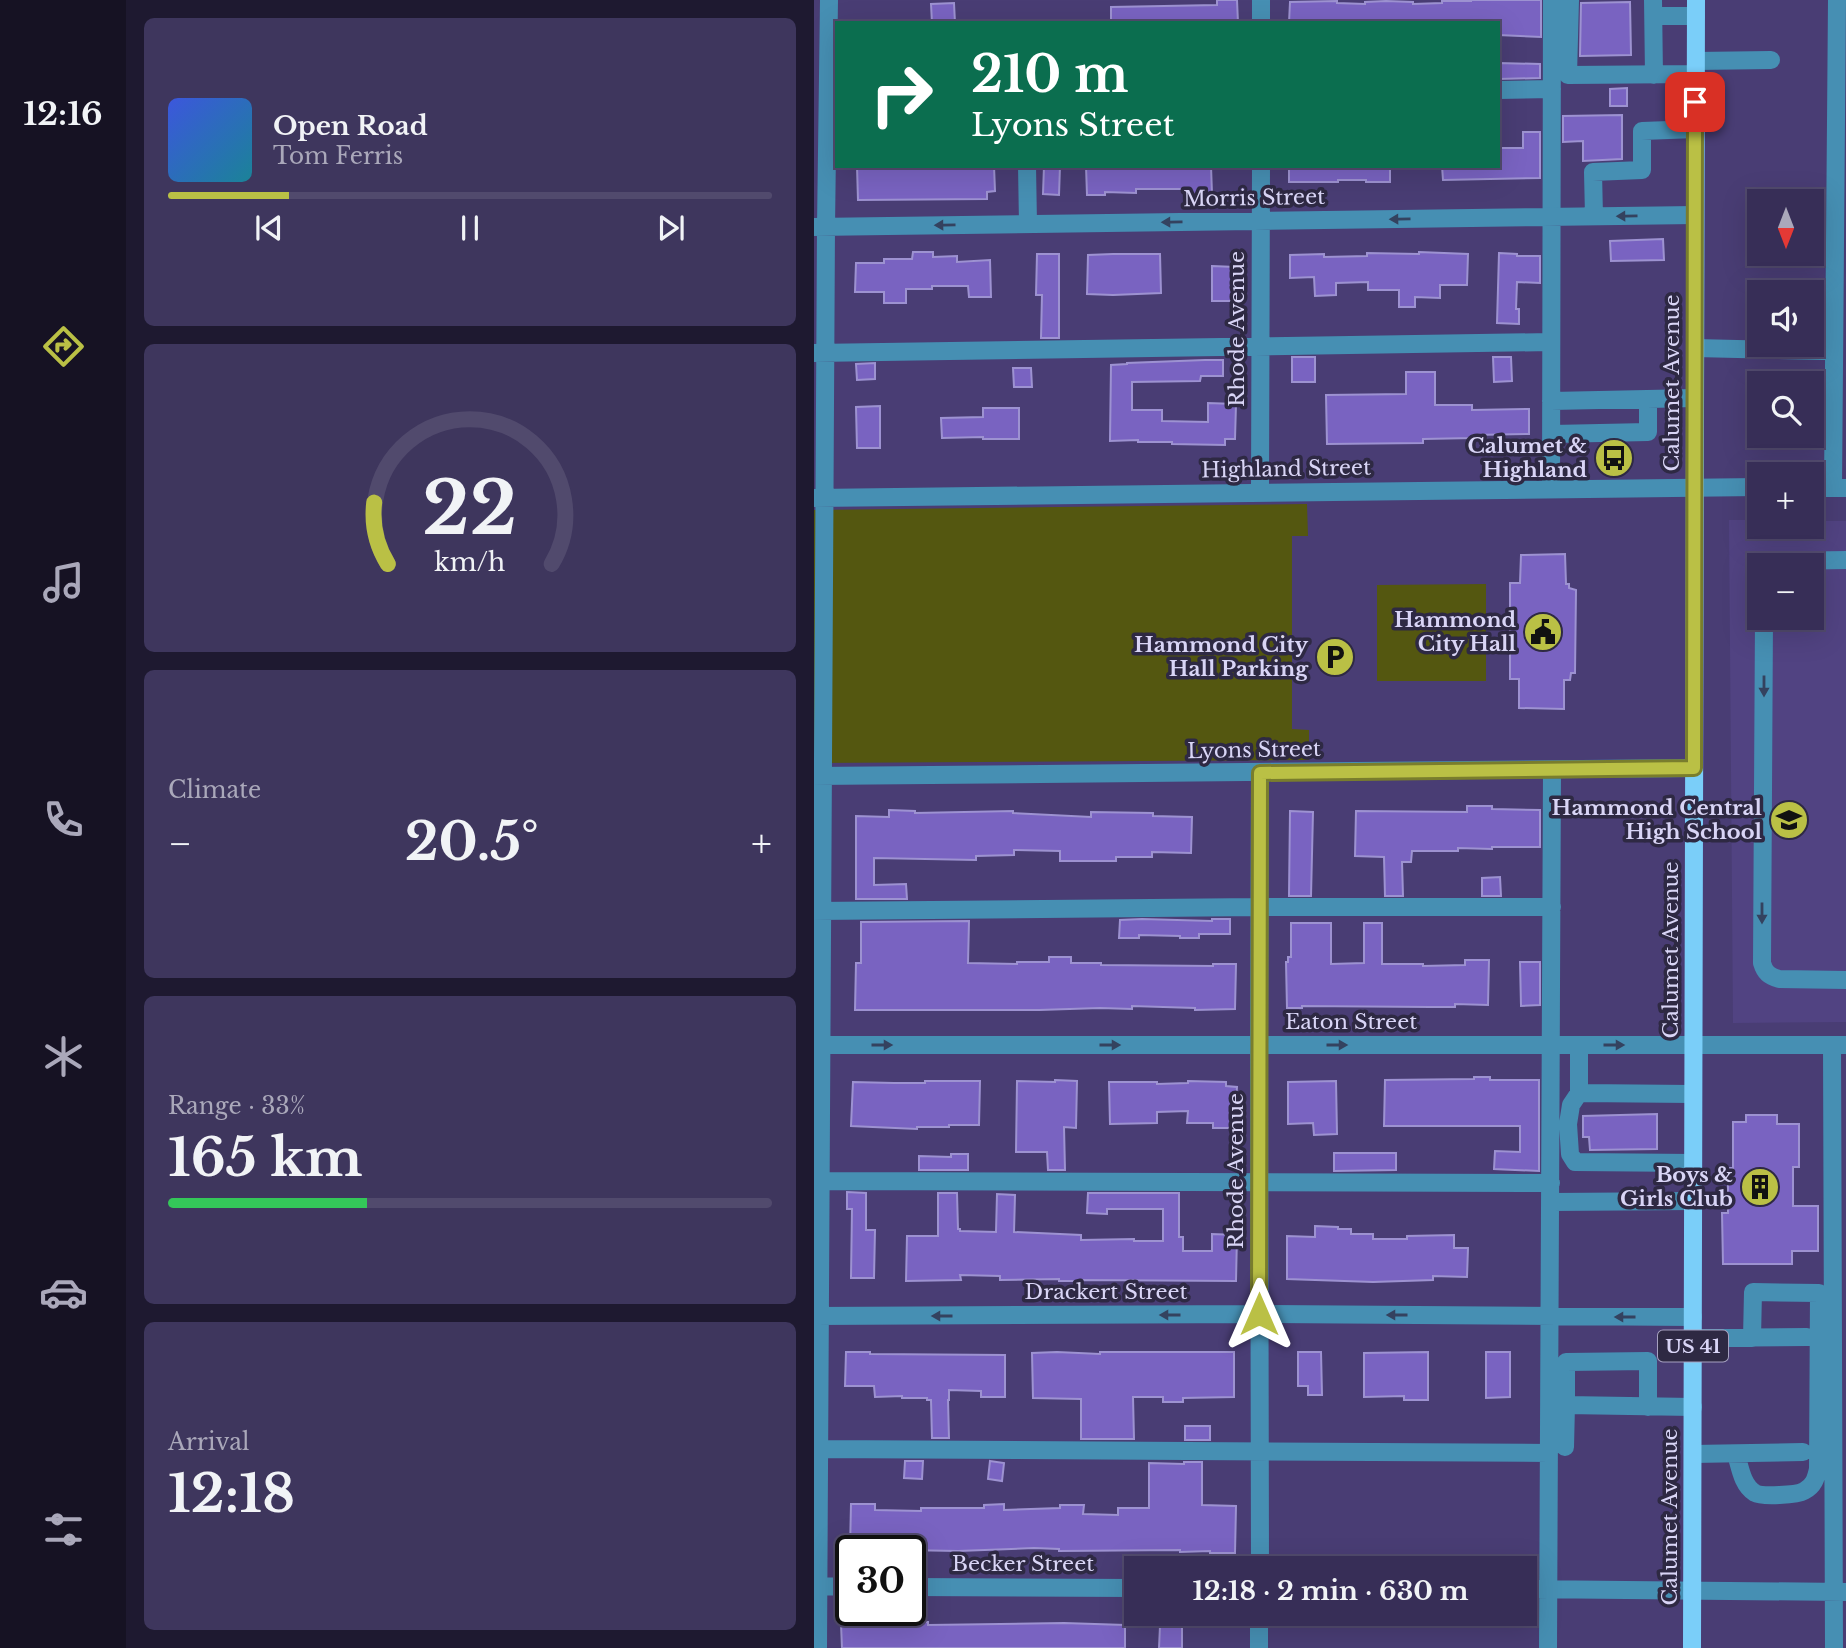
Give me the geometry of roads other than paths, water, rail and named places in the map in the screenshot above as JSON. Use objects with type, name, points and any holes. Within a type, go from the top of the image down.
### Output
[{"type":"main road","name":"Calumet Avenue","points":[[1692,1648],[1696,8]]},
{"type":"street","points":[[818,1648],[820,227],[833,80],[829,0]]},
{"type":"street","points":[[1261,0],[1261,21]]},
{"type":"street","points":[[1551,489],[1552,0]]},
{"type":"street","points":[[1570,0],[1568,75],[1654,75],[1771,60]]},
{"type":"street","points":[[1837,0],[1834,352],[1839,488]]},
{"type":"street","points":[[1654,75],[1653,8],[1696,8]]},
{"type":"street","points":[[1500,90],[1552,89]]},
{"type":"street","points":[[1594,216],[1593,172],[1642,170],[1642,131],[1695,129]]},
{"type":"street","points":[[1026,168],[1028,224]]},
{"type":"street","name":"Rhode Avenue","points":[[1260,492],[1261,168]]},
{"type":"street","name":"Morris Street","points":[[820,227],[1695,215]]},
{"type":"street","points":[[820,353],[1551,342]]},
{"type":"street","points":[[1695,348],[1834,352]]},
{"type":"street","points":[[1551,401],[1695,398]]},
{"type":"street","points":[[1552,434],[1648,432],[1648,399]]},
{"type":"street","name":"Highland Street","points":[[820,498],[1747,487]]},
{"type":"street","points":[[1824,560],[1846,560]]},
{"type":"street","points":[[1764,630],[1762,963],[1764,971],[1770,977],[1779,979],[1846,980]]},
{"type":"street","name":"Lyons Street","points":[[819,776],[1694,768]]},
{"type":"street","points":[[1548,1648],[1548,1589],[1557,1450],[1550,1316],[1552,770]]},
{"type":"street","name":"Rhode Avenue","points":[[1260,773],[1260,1556]]},
{"type":"street","points":[[818,911],[1552,907]]},
{"type":"street","name":"Eaton Street","points":[[818,1045],[1839,1045]]},
{"type":"street","points":[[1579,1045],[1579,1093],[1571,1105],[1568,1124],[1569,1154],[1575,1162],[1693,1163]]},
{"type":"street","points":[[1834,1648],[1840,1592],[1839,1045]]},
{"type":"street","points":[[1579,1093],[1693,1094]]},
{"type":"street","points":[[818,1181],[1551,1183]]},
{"type":"street","points":[[1551,1202],[1693,1201]]},
{"type":"street","points":[[1736,1454],[1743,1481],[1754,1492],[1762,1495],[1803,1492],[1816,1481],[1818,1293],[1753,1292],[1752,1338]]},
{"type":"street","name":"Drackert Street","points":[[817,1316],[1259,1314],[1693,1317]]},
{"type":"street","points":[[1693,1338],[1807,1337]]},
{"type":"street","points":[[1557,1450],[1566,1405],[1566,1362],[1648,1361],[1648,1407]]},
{"type":"street","points":[[1566,1405],[1693,1408]]},
{"type":"street","points":[[817,1449],[1557,1450]]},
{"type":"street","points":[[1693,1454],[1803,1452]]},
{"type":"street","points":[[816,1586],[835,1587]]},
{"type":"street","name":"Becker Street","points":[[926,1587],[1124,1587]]},
{"type":"street","points":[[1537,1589],[1840,1592]]},
{"type":"street","points":[[1259,1648],[1260,1626]]},
{"type":"place","name":"Calumet & Highland","points":[[1614,458]]},
{"type":"place","name":"Hammond City Hall","points":[[1543,632]]},
{"type":"place","name":"Hammond City Hall Parking","points":[[1335,657]]},
{"type":"place","name":"Hammond Central High School","points":[[1789,820]]},
{"type":"place","name":"Boys & Girls Club","points":[[1760,1187]]}]
